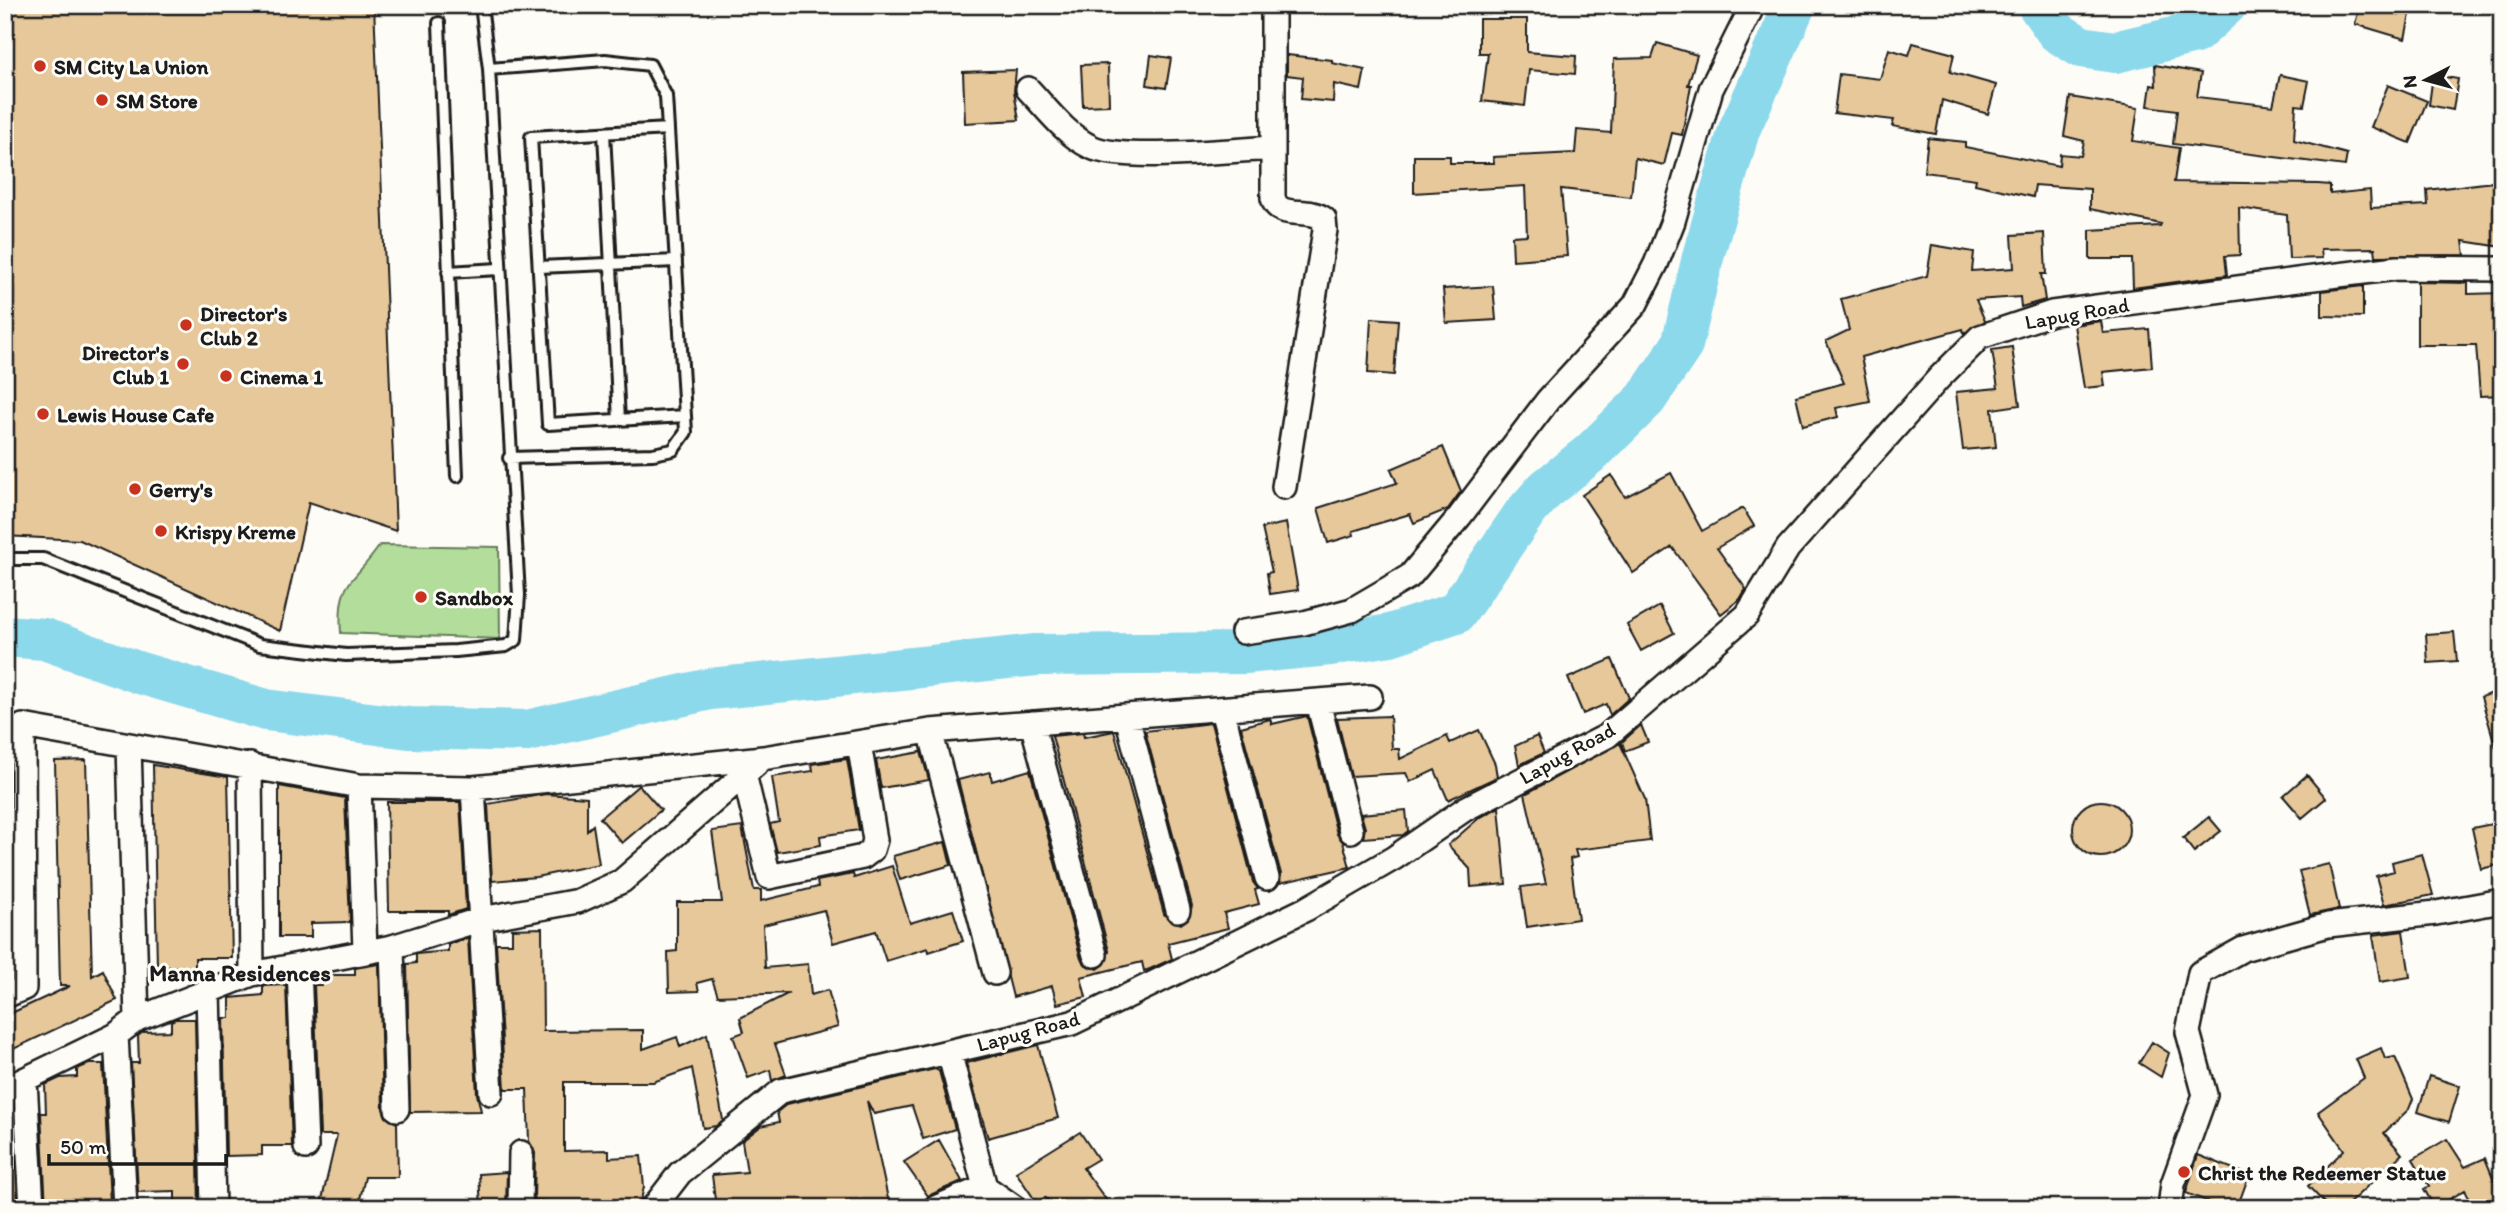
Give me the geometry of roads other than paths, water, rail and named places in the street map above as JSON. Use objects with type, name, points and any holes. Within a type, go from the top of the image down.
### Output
[{"type":"street","points":[[1273,5],[1272,148],[1275,207],[1281,211],[1316,212],[1324,219],[1325,230],[1284,487]]},
{"type":"street","points":[[1243,632],[1304,623],[1352,610],[1410,576],[1460,516],[1548,400],[1635,305],[1656,264],[1672,221],[1711,89],[1753,5]]},
{"type":"street","points":[[1028,89],[1068,131],[1092,148],[1127,155],[1272,148]]},
{"type":"street","name":"Lapug Road","points":[[653,1208],[680,1173],[781,1091],[1072,1023],[1306,909],[1394,858],[1465,808],[1607,736],[1747,615],[1788,548],[1939,378],[1980,337],[2052,313],[2291,281],[2397,268],[2502,269]]},
{"type":"street","points":[[5,996],[24,988],[23,726],[359,786],[473,788],[763,758],[930,731],[1222,710],[1370,696]]},
{"type":"street","points":[[1318,702],[1351,831]]},
{"type":"street","points":[[1222,710],[1267,878]]},
{"type":"street","points":[[1127,717],[1178,910]]},
{"type":"street","points":[[1032,723],[1095,955]]},
{"type":"street","points":[[930,731],[995,973]]},
{"type":"street","points":[[744,774],[769,877],[863,857],[872,850],[875,840],[859,743]]},
{"type":"street","points":[[129,747],[137,1019]]},
{"type":"street","points":[[32,1208],[15,1085],[116,1035],[137,1019],[252,974],[299,967],[365,950],[392,947],[481,919],[578,901],[622,881],[763,758]]},
{"type":"street","points":[[250,765],[252,974]]},
{"type":"street","points":[[359,786],[365,950]]},
{"type":"street","points":[[473,788],[491,1093]]},
{"type":"street","points":[[2170,1208],[2173,1184],[2205,1095],[2188,1032],[2200,973],[2242,949],[2328,925],[2436,913],[2502,901]]},
{"type":"street","points":[[392,947],[397,1109]]},
{"type":"street","points":[[299,967],[306,1147]]},
{"type":"street","points":[[208,989],[214,1208]]},
{"type":"street","points":[[116,1035],[125,1208]]},
{"type":"street","points":[[949,1052],[985,1187],[1015,1208]]},
{"type":"street","points":[[520,1208],[521,1153]]},
{"type":"street","points":[[935,1208],[985,1187]]},
{"type":"lane","points":[[5,559],[43,559],[260,645],[346,654],[506,646],[516,640],[519,595],[509,458],[489,69],[481,5]]},
{"type":"lane","points":[[439,23],[457,476]]},
{"type":"lane","points":[[489,69],[606,60],[650,65],[666,96],[686,432],[673,450],[653,454],[509,458]]},
{"type":"lane","points":[[668,129],[531,137],[548,424],[685,416]]},
{"type":"lane","points":[[604,133],[619,420]]},
{"type":"lane","points":[[539,267],[676,261]]},
{"type":"lane","points":[[448,272],[499,269]]},
{"type":"waterway","points":[[5,636],[44,639],[140,673],[266,710],[409,728],[527,731],[710,689],[1036,655],[1245,653],[1330,645],[1390,635],[1456,613],[1524,514],[1546,489],[1592,452],[1646,399],[1682,345],[1704,253],[1739,130],[1795,5]]},
{"type":"waterway","points":[[2038,5],[2057,32],[2081,47],[2115,52],[2195,33],[2226,5]]},
{"type":"place","name":"SM City La Union","points":[[40,66]]},
{"type":"place","name":"SM Store","points":[[102,100]]},
{"type":"place","name":"Director's Club 2","points":[[186,325]]},
{"type":"place","name":"Director's Club 1","points":[[183,364]]},
{"type":"place","name":"Cinema 1","points":[[226,376]]},
{"type":"place","name":"Lewis House Cafe","points":[[43,414]]},
{"type":"place","name":"Gerry's","points":[[135,489]]},
{"type":"place","name":"Krispy Kreme","points":[[161,531]]},
{"type":"place","name":"Sandbox","points":[[421,597]]},
{"type":"place","name":"Christ the Redeemer Statue","points":[[2184,1172]]},
{"type":"district","name":"Manna Residences","points":[[240,973]]}]
